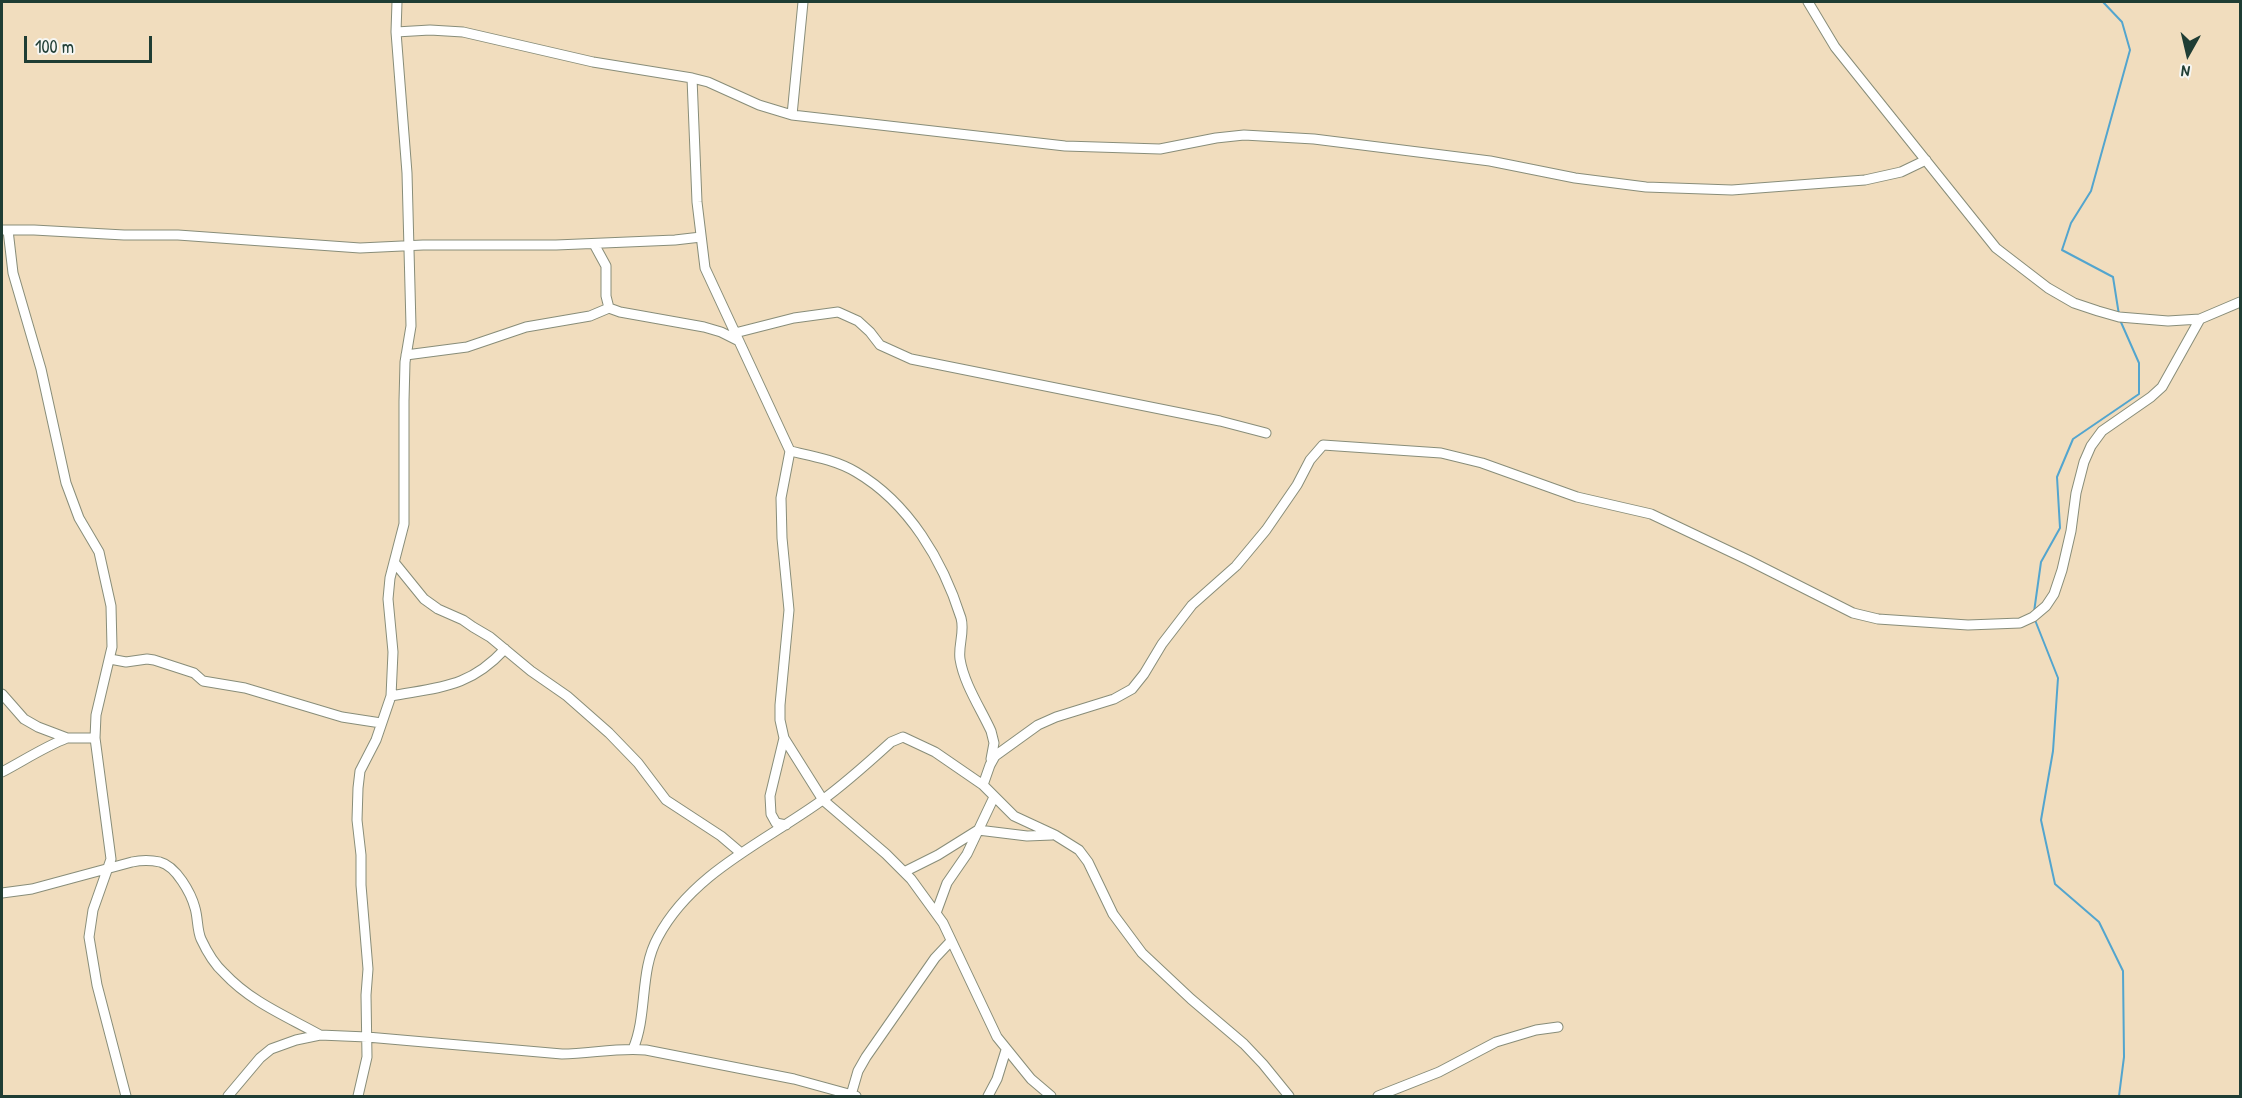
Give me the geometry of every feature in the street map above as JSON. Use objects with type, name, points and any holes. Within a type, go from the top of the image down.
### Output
[{"type":"street","points":[[358,1096],[367,1058],[368,962],[360,885],[358,788],[360,771],[376,740],[391,696],[393,652],[388,599],[404,520],[403,435],[406,355],[411,326],[405,128],[396,32],[397,2]]},
{"type":"street","points":[[792,115],[803,2]]},
{"type":"street","points":[[1808,2],[1835,47],[1911,145],[1926,160],[1996,248],[2048,288],[2074,303],[2119,317],[2168,321],[2200,319],[2241,302]]},
{"type":"street","points":[[396,32],[430,30],[463,32],[593,62],[692,78],[708,82],[759,105],[792,115],[1065,146],[1160,149],[1244,135],[1314,139],[1490,161],[1575,178],[1646,187],[1732,189],[1865,180],[1901,172],[1926,160]]},
{"type":"street","points":[[692,78],[695,170],[707,275],[790,451],[782,498],[782,538],[789,610],[780,705],[783,738],[770,796],[770,806],[776,823],[786,825]]},
{"type":"street","points":[[126,1096],[90,948],[91,920],[111,859],[95,738],[96,714],[110,660],[112,640],[110,596],[99,552],[79,518],[66,483],[41,369],[13,273],[5,230],[187,235],[360,248],[594,244],[701,237]]},
{"type":"street","points":[[594,244],[606,266],[606,296],[609,308]]},
{"type":"street","points":[[406,355],[467,347],[526,327],[590,316],[609,308],[737,337],[794,318],[843,313],[863,325],[880,345],[911,359],[1266,433]]},
{"type":"street","points":[[983,785],[995,756],[1038,725],[1114,699],[1132,689],[1192,604],[1236,566],[1266,530],[1310,460],[1323,445],[1442,453],[1482,464],[1577,497],[1651,514],[1748,560],[1853,614],[1878,619],[1968,626],[2020,623],[2033,617],[2046,606],[2054,594],[2069,541],[2076,493],[2084,462],[2091,446],[2102,431],[2162,387],[2200,319]]},
{"type":"street","points":[[790,451],[820,458],[856,472],[886,494],[920,532],[946,577],[961,620],[961,663],[993,739],[990,765]]},
{"type":"street","points":[[394,562],[418,592],[432,605],[463,620],[567,696],[609,733],[638,763],[666,800],[721,836],[741,853]]},
{"type":"street","points":[[391,696],[452,685],[468,679],[486,669],[505,649]]},
{"type":"street","points":[[110,660],[126,662],[154,660],[194,673],[203,681],[245,687],[342,717],[381,723]]},
{"type":"street","points":[[2,694],[24,719],[67,738]]},
{"type":"street","points":[[633,1049],[637,1039],[650,960],[657,939],[672,914],[705,881],[741,853],[823,800],[891,741],[903,737],[935,752],[983,785],[1014,816],[1055,835],[1078,850],[1083,855],[1113,914],[1142,953],[1250,1050],[1288,1096]]},
{"type":"street","points":[[2,772],[67,738],[95,738]]},
{"type":"street","points":[[783,738],[823,800],[886,854],[904,872],[936,913],[989,1023],[1006,1050],[1031,1079],[1051,1096]]},
{"type":"street","points":[[936,913],[947,883],[967,854],[994,797]]},
{"type":"street","points":[[904,872],[938,855],[978,830],[1026,836],[1055,835]]},
{"type":"street","points":[[2,893],[32,889],[141,860],[160,862],[169,867],[188,892],[195,906],[200,937],[211,958],[222,972],[238,987],[265,1006],[320,1035]]},
{"type":"street","points":[[228,1096],[260,1058],[271,1050],[296,1040],[320,1035],[562,1054],[633,1049],[659,1052],[794,1079],[854,1096],[858,1071],[866,1057],[935,958],[951,941]]},
{"type":"street","points":[[1378,1096],[1439,1072],[1496,1042],[1526,1032],[1558,1027]]},
{"type":"street","points":[[988,1096],[997,1079],[1006,1050]]},
{"type":"waterway","points":[[2103,2],[2122,22],[2130,50],[2091,191],[2071,223],[2062,250],[2113,277],[2119,315]]},
{"type":"waterway","points":[[2034,612],[2041,562],[2060,528],[2057,477],[2073,439],[2139,394],[2139,363],[2120,320]]},
{"type":"waterway","points":[[2035,620],[2058,678],[2053,751],[2041,820],[2055,884],[2099,922],[2123,971],[2124,1057],[2119,1096]]}]
